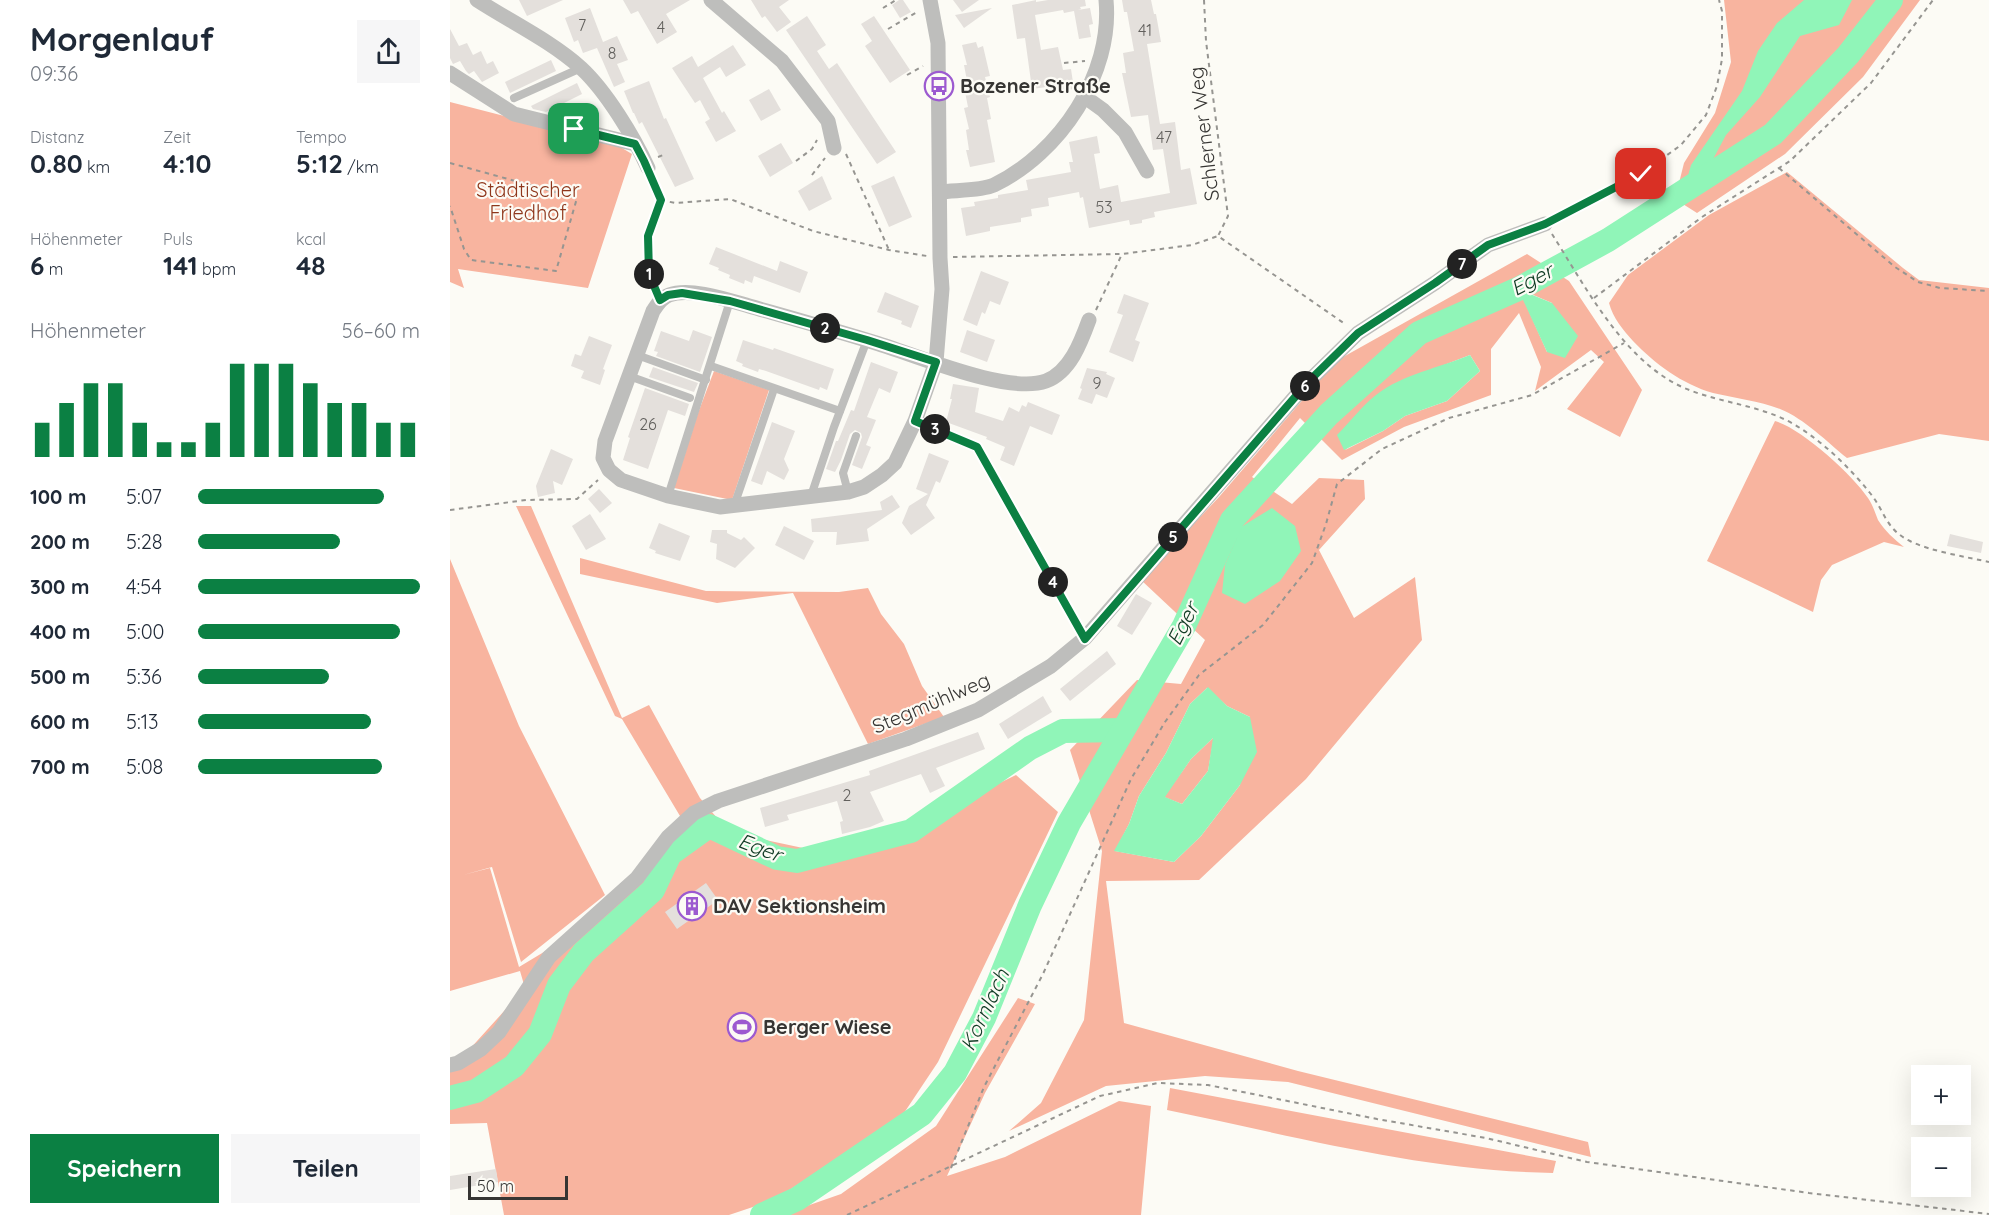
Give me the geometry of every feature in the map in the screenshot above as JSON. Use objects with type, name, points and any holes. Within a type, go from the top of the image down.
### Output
[{"type":"street","points":[[477,0],[581,68],[603,93],[648,168]]},
{"type":"street","points":[[711,0],[782,61],[828,122],[834,148]]},
{"type":"street","points":[[940,192],[992,186],[1022,168],[1055,138],[1085,97],[1100,58],[1108,15],[1106,0]]},
{"type":"street","points":[[930,2],[938,43],[942,289],[936,362],[915,421],[895,463],[864,487],[848,492],[720,507],[668,496],[621,480],[609,470],[603,458],[606,441],[653,311],[660,300],[668,295],[682,293],[730,301],[867,340],[936,362],[986,378],[1012,384],[1031,385],[1049,380],[1063,369],[1080,345],[1089,320]]},
{"type":"street","points":[[450,73],[514,114],[635,144]]},
{"type":"street","points":[[1085,97],[1125,132],[1147,171]]},
{"type":"street","name":"Stegmühlweg","points":[[450,1065],[458,1063],[481,1049],[499,1032],[549,957],[637,878],[668,837],[694,813],[718,801],[906,739],[978,710],[1051,666],[1085,639],[1309,381],[1358,333],[1488,245],[1545,224]]},
{"type":"lane","points":[[514,98],[581,68]]},
{"type":"lane","points":[[668,496],[730,301]]},
{"type":"lane","points":[[810,498],[867,340]]},
{"type":"lane","points":[[637,355],[706,380]]},
{"type":"lane","points":[[711,366],[840,411]]},
{"type":"lane","points":[[629,376],[690,398]]},
{"type":"lane","points":[[734,506],[774,389]]},
{"type":"lane","points":[[848,492],[843,473],[856,436]]},
{"type":"path","points":[[883,8],[896,0]]},
{"type":"path","name":"Schlerner Weg","points":[[1204,0],[1206,41],[1228,216],[1218,236],[1358,333]]},
{"type":"path","points":[[1545,224],[1641,174],[1681,145],[1706,115],[1717,86],[1722,60],[1722,11],[1719,0]]},
{"type":"path","points":[[1594,298],[1702,216],[1790,161],[1871,83],[1934,0]]},
{"type":"path","points":[[888,29],[930,2]]},
{"type":"path","points":[[1064,63],[1100,58]]},
{"type":"path","points":[[796,161],[812,149],[828,122]]},
{"type":"path","points":[[812,175],[834,148],[846,154],[889,250]]},
{"type":"path","points":[[450,164],[577,198],[556,271],[471,260],[464,249],[450,207]]},
{"type":"path","points":[[648,168],[661,200],[648,236],[649,274],[660,300]]},
{"type":"path","points":[[1779,168],[1895,267],[1918,282],[1940,288],[1989,291]]},
{"type":"path","points":[[1555,239],[1624,343],[1659,373],[1680,386],[1777,415],[1800,428],[1839,460],[1871,494],[1884,518],[1895,531],[1910,542],[1989,562]]},
{"type":"path","points":[[1089,320],[1099,306],[1122,254]]},
{"type":"path","points":[[951,1168],[984,1087],[1043,974],[1131,779],[1165,722],[1199,675],[1263,625],[1312,562],[1326,524],[1336,484],[1382,449],[1449,418],[1532,395],[1624,343]]},
{"type":"path","points":[[915,421],[977,447],[1085,639]]},
{"type":"path","points":[[450,510],[526,500],[577,499],[609,470]]},
{"type":"path","points":[[847,1215],[1100,1096],[1158,1083],[1208,1085],[1486,1138],[1587,1162],[1809,1193],[1989,1214]]},
{"type":"green space","points":[[1724,0],[1920,0],[1863,77],[1785,154],[1697,213],[1675,199],[1684,163],[1715,113],[1731,62]]},
{"type":"green space","name":"Städtischer Friedhof","points":[[450,102],[617,145],[632,154],[588,288],[458,269],[464,288],[450,282]]},
{"type":"green space","points":[[1787,172],[1919,280],[1989,288],[1989,441],[1939,434],[1847,458],[1789,413],[1764,404],[1713,393],[1680,379],[1650,358],[1622,328],[1609,303],[1628,275],[1709,215]]},
{"type":"green space","points":[[1527,254],[1569,281],[1642,390],[1620,437],[1567,409],[1604,362],[1591,350],[1535,391],[1541,367],[1519,313],[1491,349],[1491,395],[1404,427],[1342,460],[1300,418],[1252,477],[1292,504],[1319,478],[1364,480],[1365,499],[1319,550],[1354,618],[1415,577],[1422,640],[1306,779],[1199,880],[1106,881],[1124,1023],[1298,1071],[1588,1142],[1591,1157],[1288,1082],[1205,1076],[1106,1086],[1009,1131],[1041,1103],[1084,1020],[1102,851],[1070,750],[1137,680],[1181,684],[1205,640],[1141,580],[1219,497],[1336,361]],"holes":[[[1519,289],[1552,303],[1547,352]],[[1470,355],[1480,371],[1447,401],[1405,416],[1383,431],[1345,450],[1439,367]],[[1207,688],[1227,706],[1250,717],[1240,785],[1201,836],[1174,862],[1115,851],[1129,824],[1139,796],[1166,753],[1190,704]]]},
{"type":"green space","points":[[714,371],[769,390],[732,500],[674,488]]},
{"type":"green space","points":[[1775,421],[1786,425],[1812,442],[1839,465],[1861,488],[1884,528],[1904,547],[1884,542],[1832,565],[1821,580],[1813,612],[1707,561]]},
{"type":"green space","points":[[516,506],[531,506],[622,718],[649,705],[700,798],[729,832],[817,851],[909,827],[1016,775],[1058,812],[938,1062],[902,1116],[791,1189],[765,1203],[729,1215],[504,1215],[487,1123],[450,1124],[450,1064],[458,1062],[525,988],[520,971],[450,991],[450,559],[519,726],[605,895],[521,962],[492,867],[463,875],[490,868],[519,967],[587,926],[650,875],[683,821],[622,719],[615,716]]},
{"type":"green space","points":[[580,558],[706,591],[839,592],[868,588],[881,614],[904,644],[922,686],[944,717],[868,744],[793,593],[717,603],[580,574]]},
{"type":"green space","points":[[1214,737],[1208,771],[1182,804],[1164,797],[1191,759]]},
{"type":"green space","points":[[1018,998],[1035,1004],[985,1093],[947,1176],[1005,1157],[1119,1101],[1151,1106],[1141,1215],[781,1215],[841,1194],[936,1126]]},
{"type":"green space","points":[[1170,1088],[1556,1161],[1553,1173],[1504,1171],[1407,1159],[1311,1141],[1167,1110]]},
{"type":"shaded area","points":[[1804,0],[1852,0],[1839,25],[1800,36],[1760,97],[1726,135],[1704,176],[1684,190],[1691,165],[1742,91],[1758,51],[1777,23]]},
{"type":"shaded area","points":[[1518,289],[1552,303],[1578,336],[1565,358],[1547,352]]},
{"type":"shaded area","points":[[1470,355],[1480,371],[1447,401],[1405,416],[1383,431],[1344,450],[1337,435],[1376,395],[1409,377]]},
{"type":"shaded area","points":[[1272,508],[1295,526],[1301,551],[1280,581],[1245,604],[1222,593],[1225,565],[1241,527]]},
{"type":"shaded area","points":[[1208,687],[1227,706],[1250,717],[1257,752],[1240,785],[1201,836],[1174,862],[1114,851],[1129,824],[1139,796],[1166,753],[1190,704]],"holes":[[[1213,738],[1208,771],[1182,804],[1165,797],[1191,759]]]},
{"type":"building","points":[[519,0],[563,0],[527,16]]},
{"type":"building","points":[[623,0],[690,0],[666,14],[677,32],[657,44],[638,11],[631,14]]},
{"type":"building","points":[[751,0],[789,0],[779,7],[791,22],[777,32],[765,16],[762,18]]},
{"type":"building","points":[[903,0],[911,12],[900,18],[892,5]]},
{"type":"building","points":[[953,0],[979,0],[962,12]]},
{"type":"building","points":[[1036,0],[1036,2],[1085,0],[1086,6],[1078,10],[1090,8],[1093,24],[1089,25],[1091,37],[1079,39],[1074,11],[1064,13],[1063,10],[1035,15],[1041,50],[1058,47],[1063,70],[1071,69],[1074,89],[1062,91],[1061,85],[1032,89],[1025,38],[1017,39],[1012,5]]},
{"type":"building","points":[[1122,0],[1151,0],[1161,42],[1147,44],[1160,124],[1175,122],[1181,170],[1190,168],[1197,204],[1154,212],[1155,217],[1142,220],[1142,223],[1130,225],[1129,220],[1089,228],[1083,197],[1080,198],[1079,192],[1048,198],[1049,206],[1031,209],[1032,216],[1021,218],[1021,222],[990,227],[990,231],[966,236],[961,208],[975,206],[974,202],[998,198],[998,195],[1028,190],[1026,180],[1071,172],[1069,162],[1073,162],[1069,142],[1097,136],[1100,153],[1094,154],[1100,189],[1118,185],[1121,202],[1170,193],[1163,149],[1153,150],[1148,115],[1131,117],[1122,73],[1126,73],[1123,53],[1134,51],[1127,12],[1124,12]]},
{"type":"building","points":[[590,8],[603,42],[617,36],[628,60],[617,64],[625,82],[614,87],[597,48],[583,53],[578,40],[574,42],[565,18]]},
{"type":"building","points":[[992,8],[964,28],[955,15]]},
{"type":"building","points":[[807,16],[826,45],[817,51],[829,69],[837,63],[896,152],[877,164],[786,30]]},
{"type":"building","points":[[874,16],[910,70],[890,83],[865,46],[872,41],[861,24]]},
{"type":"building","points":[[450,29],[459,46],[467,43],[473,55],[481,51],[487,64],[493,61],[499,73],[482,82],[474,71],[469,74],[460,61],[453,64],[450,58]]},
{"type":"building","points":[[976,42],[978,48],[983,46],[990,76],[985,77],[990,97],[987,98],[991,119],[987,120],[995,162],[970,167],[966,150],[969,150],[966,130],[969,129],[964,108],[968,107],[964,87],[968,86],[964,65],[967,65],[962,45]]},
{"type":"building","points":[[733,45],[746,65],[726,77],[720,67],[703,78],[722,113],[724,111],[736,131],[716,142],[705,122],[710,119],[700,100],[695,103],[672,68],[692,56],[698,67]]},
{"type":"building","points":[[551,60],[556,71],[510,93],[505,82]]},
{"type":"building","points":[[649,81],[664,119],[666,118],[694,179],[675,187],[642,122],[639,124],[633,113],[624,91]]},
{"type":"building","points":[[577,83],[582,94],[546,112],[533,109],[531,106]]},
{"type":"building","points":[[769,89],[781,110],[761,121],[749,100]]},
{"type":"building","points":[[781,143],[793,163],[770,177],[758,156]]},
{"type":"building","points":[[822,176],[832,199],[809,211],[798,191]]},
{"type":"building","points":[[894,176],[912,217],[889,227],[871,186]]},
{"type":"building","points":[[716,247],[777,271],[780,261],[808,272],[800,293],[754,276],[752,283],[745,280],[744,284],[729,278],[730,275],[709,264]]},
{"type":"building","points":[[981,271],[1009,282],[1000,305],[990,301],[985,314],[982,312],[977,326],[963,320]]},
{"type":"building","points":[[885,292],[919,306],[911,328],[901,324],[902,321],[877,312]]},
{"type":"building","points":[[1124,294],[1149,303],[1135,340],[1140,342],[1133,362],[1109,352],[1123,315],[1117,313]]},
{"type":"building","points":[[693,330],[712,337],[700,372],[656,356],[658,352],[654,351],[661,331],[689,341]]},
{"type":"building","points":[[967,330],[995,340],[987,362],[960,352]]},
{"type":"building","points":[[589,336],[612,345],[600,385],[581,378],[584,371],[571,366],[575,354],[581,356]]},
{"type":"building","points":[[743,340],[834,369],[827,390],[820,387],[819,390],[766,371],[759,369],[758,372],[742,366],[743,364],[736,361]]},
{"type":"building","points":[[871,362],[898,372],[890,393],[879,388],[867,417],[876,420],[866,445],[871,447],[862,469],[852,465],[862,437],[861,433],[855,430],[850,434],[835,472],[826,469],[836,441],[838,441],[851,410],[854,411]]},
{"type":"building","points":[[653,367],[698,383],[694,392],[649,377]]},
{"type":"building","points":[[1087,368],[1107,372],[1106,374],[1115,378],[1107,398],[1096,394],[1092,404],[1078,399]]},
{"type":"building","points":[[953,384],[979,388],[975,412],[1003,421],[1009,407],[1019,412],[1022,405],[1026,407],[1028,402],[1060,415],[1052,435],[1030,426],[1014,466],[1000,460],[1005,447],[986,439],[987,437],[946,422]]},
{"type":"building","points":[[645,388],[689,404],[685,416],[668,410],[648,469],[623,460],[630,438],[628,437]]},
{"type":"building","points":[[772,422],[795,431],[784,459],[789,470],[784,480],[767,471],[762,485],[751,481]]},
{"type":"building","points":[[551,449],[573,459],[562,485],[553,481],[555,493],[538,497],[536,486]]},
{"type":"building","points":[[929,453],[949,461],[940,483],[936,481],[926,505],[935,518],[911,535],[902,523],[909,506],[928,494],[916,489]]},
{"type":"building","points":[[599,489],[612,503],[600,513],[588,499]]},
{"type":"building","points":[[892,495],[900,507],[867,529],[869,541],[836,545],[837,532],[812,532],[811,519],[882,510],[880,502]]},
{"type":"building","points":[[590,514],[606,539],[586,550],[572,526]]},
{"type":"building","points":[[659,523],[690,536],[680,561],[655,553],[656,551],[649,548]]},
{"type":"building","points":[[784,526],[814,541],[804,560],[775,545]]},
{"type":"building","points":[[712,530],[727,530],[727,533],[741,540],[744,537],[755,548],[735,568],[716,559],[717,544],[710,542]]},
{"type":"building","points":[[1950,534],[1983,542],[1981,553],[1947,546]]},
{"type":"building","points":[[1136,594],[1152,603],[1132,635],[1117,626]]},
{"type":"building","points":[[1107,651],[1116,664],[1070,701],[1060,689]]},
{"type":"building","points":[[1043,696],[1052,712],[1008,739],[999,724]]},
{"type":"building","points":[[978,732],[985,749],[936,768],[945,786],[930,793],[921,774],[870,792],[884,821],[842,834],[840,822],[843,821],[837,801],[787,815],[789,820],[765,827],[760,808],[870,775],[869,771]]},
{"type":"building","name":"DAV Sektionsheim","points":[[706,883],[718,900],[677,929],[665,912]]},
{"type":"building","points":[[496,1169],[498,1182],[450,1190],[450,1176]]},
{"type":"waterway","name":"Eger","points":[[762,1215],[797,1199],[922,1114],[955,1073],[984,1018],[1030,905],[1069,823],[1184,626],[1232,520],[1329,414],[1419,333],[1518,289],[1608,240],[1773,134],[1848,55],[1891,0]]},
{"type":"waterway","name":"Eger","points":[[450,1098],[476,1091],[514,1066],[540,1034],[559,985],[584,952],[653,890],[670,854],[709,826],[777,858],[797,861],[911,831],[1030,748],[1063,731],[1123,730]]},
{"type":"place","name":"Bozener Straße","points":[[939,86]]},
{"type":"place","name":"DAV Sektionsheim","points":[[692,906]]},
{"type":"place","name":"Berger Wiese","points":[[742,1027]]},
{"type":"route","points":[[574,129],[635,144],[644,161],[661,200],[648,236],[649,274],[660,300],[668,295],[682,293],[730,301],[936,362],[915,421],[977,447],[1085,639],[1309,381],[1358,333],[1488,245],[1545,224],[1641,174]]},
{"type":"water label","name":"Kornlach","points":[[985,1010]]}]
